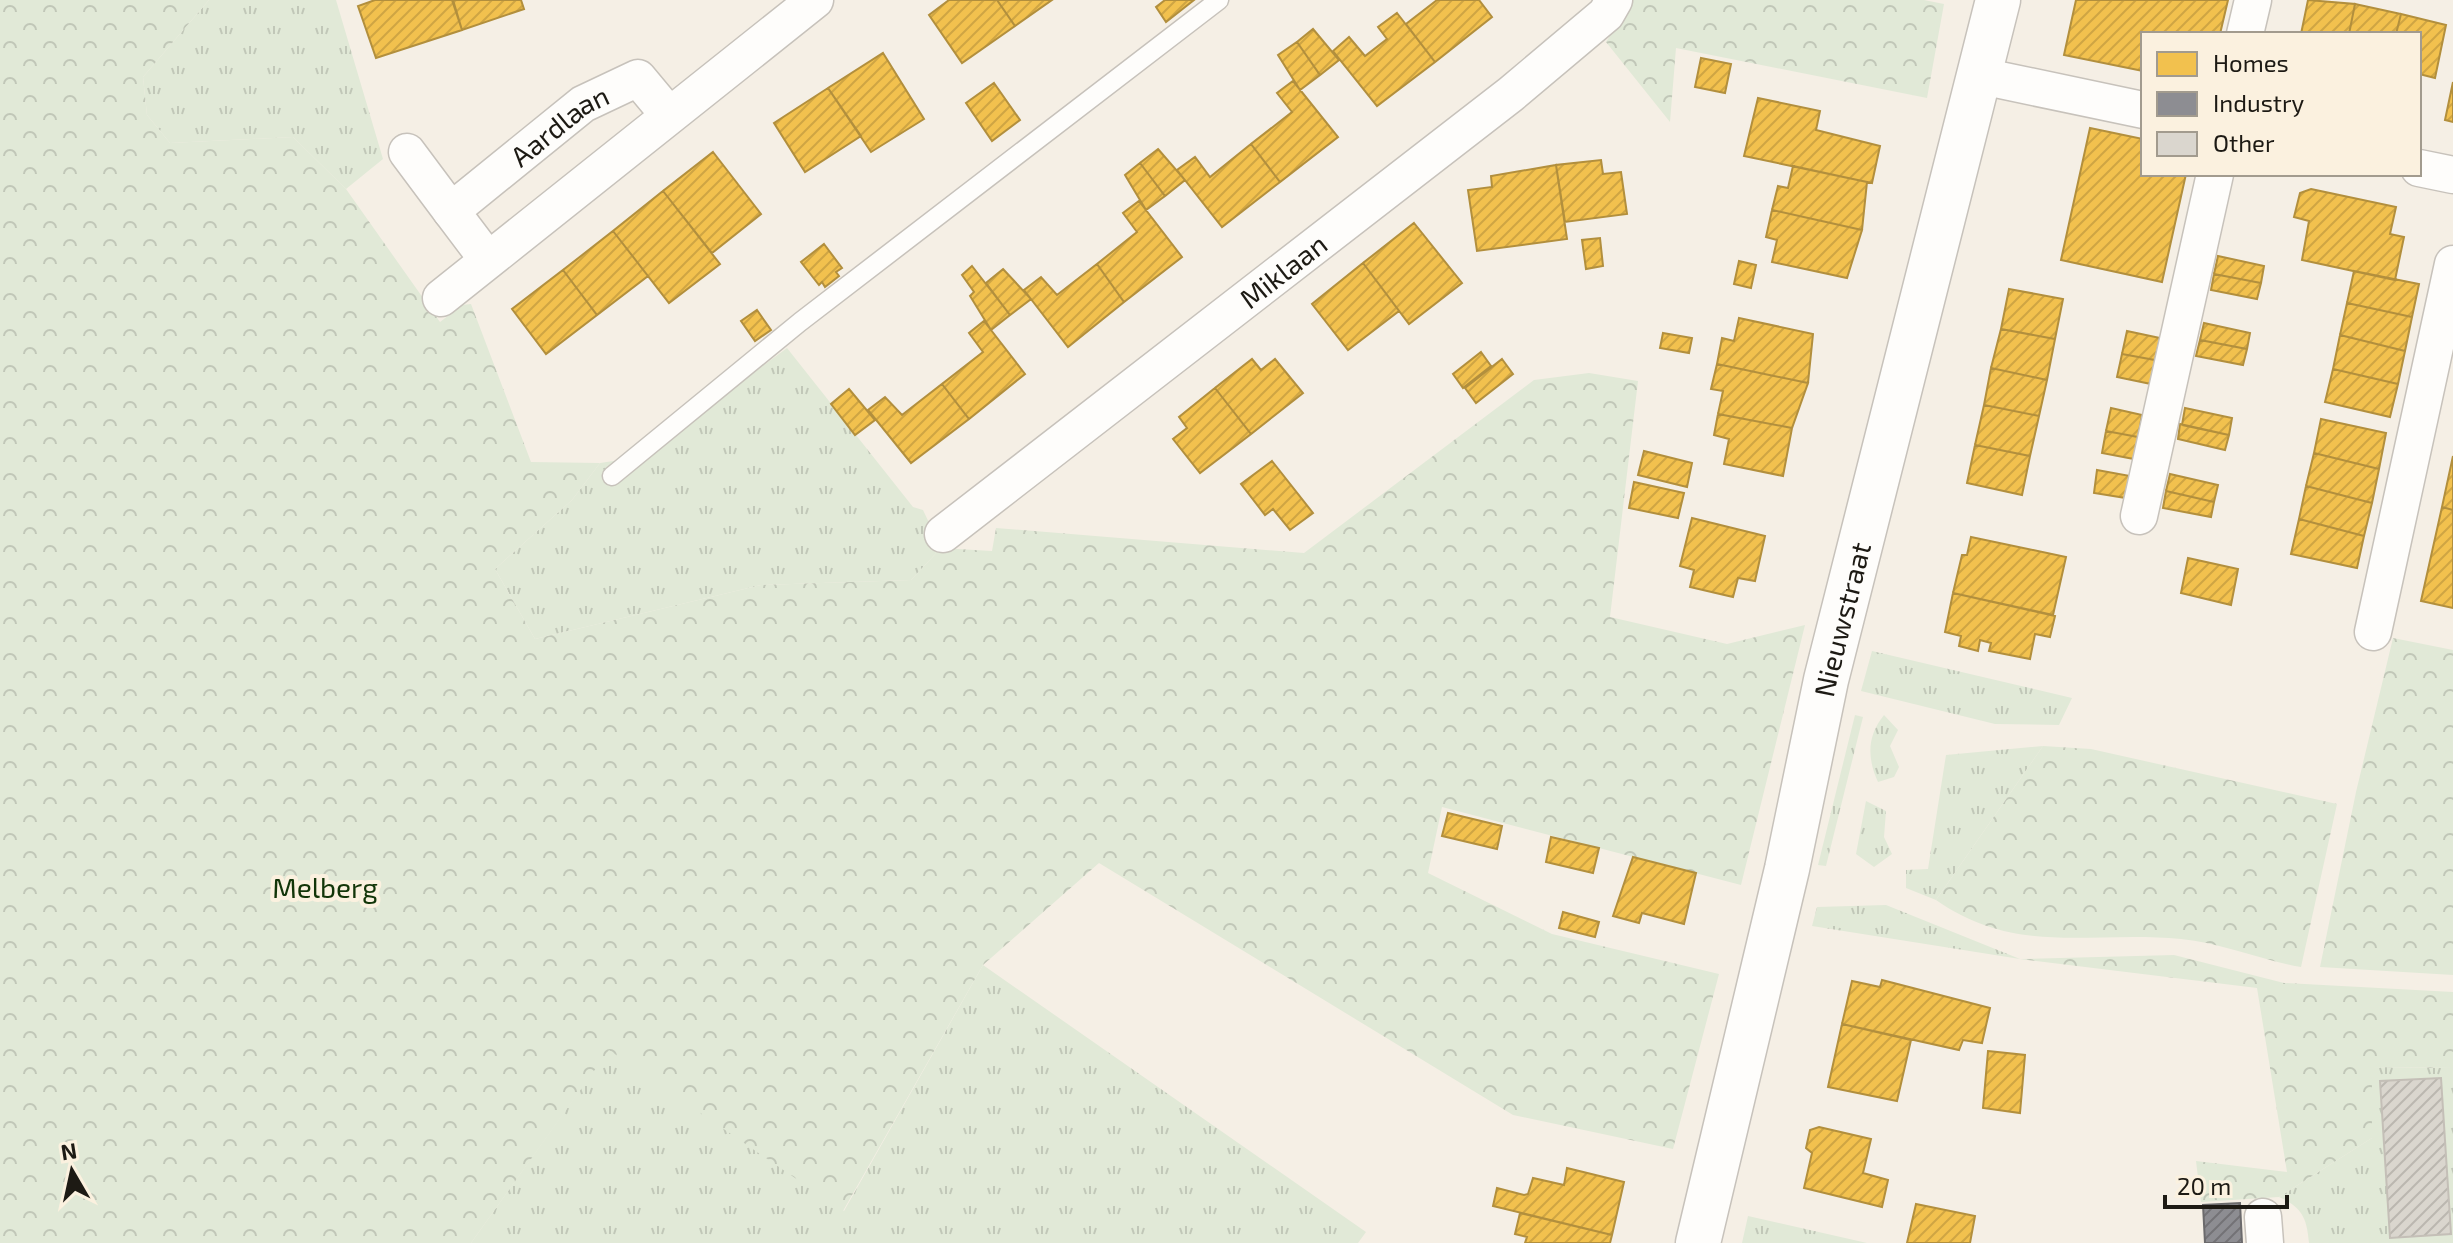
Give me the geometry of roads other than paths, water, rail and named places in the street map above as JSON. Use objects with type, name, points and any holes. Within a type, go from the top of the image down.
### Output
[{"type":"street","name":"Aardlaan","points":[[441,298],[668,114],[815,0]]},
{"type":"street","name":"Miklaan","points":[[943,534],[1511,94],[1606,14],[1614,0]]},
{"type":"street","name":"Nieuwstraat","points":[[1698,1243],[1787,869],[1826,680],[1998,0]]},
{"type":"street","points":[[2245,32],[2253,0]]},
{"type":"street","points":[[1981,76],[2141,110]]},
{"type":"street","name":"Aardlaan","points":[[451,211],[583,104],[638,78],[668,114]]},
{"type":"street","points":[[407,152],[488,260]]},
{"type":"street","points":[[2421,168],[2453,175]]},
{"type":"street","points":[[2139,516],[2215,176]]},
{"type":"street","points":[[2373,632],[2453,264]]},
{"type":"lane","points":[[612,476],[800,322],[1219,0]]},
{"type":"park label","name":"Melberg","points":[[325,887]]}]
